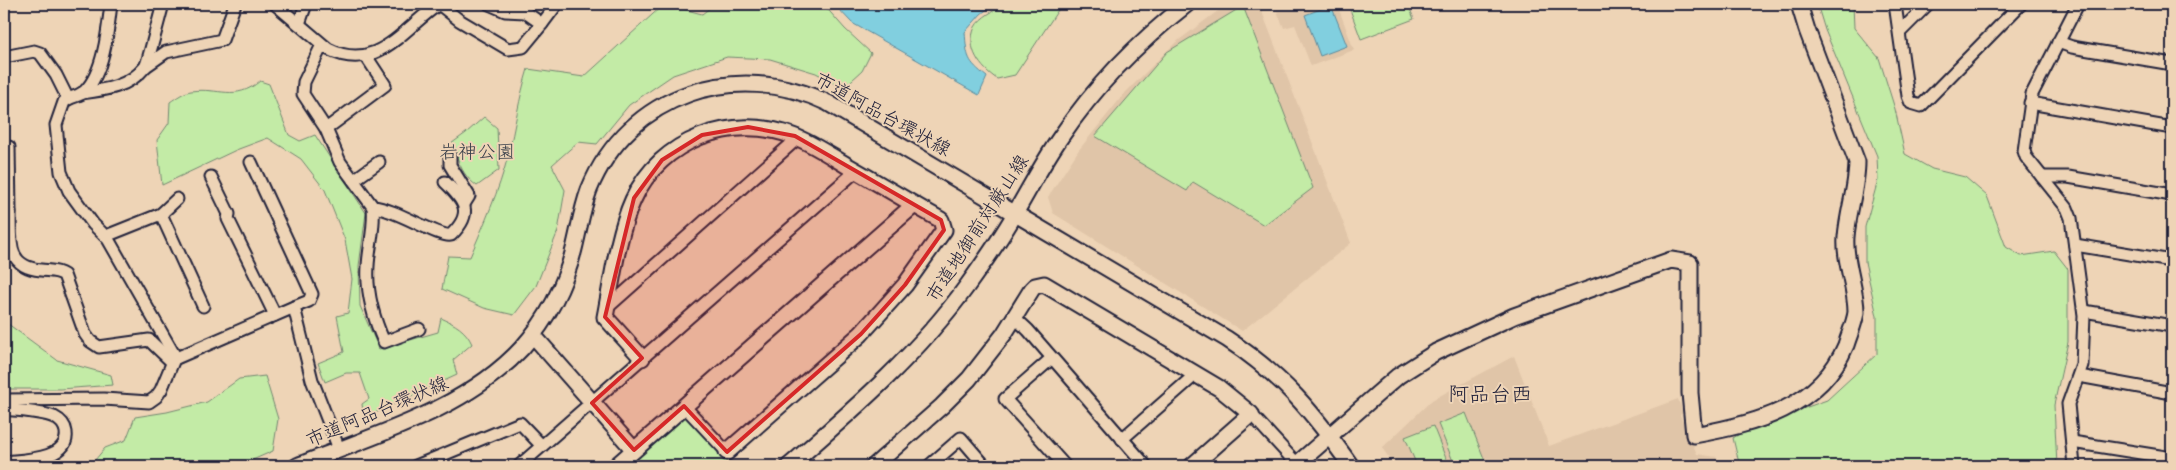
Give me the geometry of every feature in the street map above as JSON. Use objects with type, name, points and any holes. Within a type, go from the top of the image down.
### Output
[{"type":"street","points":[[82,93],[89,85],[102,58],[111,4]]},
{"type":"street","points":[[146,66],[163,4]]},
{"type":"street","points":[[174,360],[106,236],[93,224],[74,197],[61,172],[56,125],[62,105],[68,98],[82,93],[111,89],[126,83],[166,52],[222,40],[235,4]]},
{"type":"street","points":[[275,4],[300,20],[322,45],[337,54],[346,56],[366,56],[389,45],[436,4],[508,49],[523,47],[557,4]]},
{"type":"street","points":[[300,20],[306,4]]},
{"type":"street","points":[[489,4],[505,11],[525,12],[542,24]]},
{"type":"street","name":"市道地御前対厳山線","points":[[789,466],[874,392],[921,343],[968,285],[1016,212],[1051,150],[1088,100],[1135,49],[1187,4]]},
{"type":"street","points":[[874,466],[956,392],[981,364],[1032,289],[1035,286],[1044,284],[1229,395],[1252,414],[1296,465],[1398,376],[1436,352],[1514,316],[1671,260],[1690,263],[1690,393],[1694,435],[1734,428],[1776,414],[1813,390],[1829,375],[1841,356],[1856,313],[1846,238],[1857,174],[1857,162],[1806,30],[1799,4]]},
{"type":"street","points":[[1896,4],[1908,96],[1911,103],[1921,106],[2021,4]]},
{"type":"street","points":[[1900,32],[1928,4]]},
{"type":"street","points":[[2074,466],[2068,404],[2082,364],[2084,311],[2075,245],[2069,211],[2024,153],[2032,94],[2078,4]]},
{"type":"street","points":[[2058,42],[2072,47],[2172,64]]},
{"type":"street","points":[[322,45],[302,88],[306,99],[326,128],[339,160],[373,208],[373,238],[368,269],[373,317],[384,342],[419,329]]},
{"type":"street","points":[[4,57],[34,51],[40,52],[56,75],[68,98]]},
{"type":"street","points":[[326,128],[385,85],[366,56]]},
{"type":"street","name":"市道阿品台環状線","points":[[297,466],[428,414],[454,401],[500,369],[533,335],[558,293],[570,263],[589,190],[605,160],[615,147],[638,123],[681,96],[713,86],[747,83],[780,86],[813,95],[1016,212],[1250,354],[1291,389],[1351,466]]},
{"type":"street","points":[[2030,103],[2172,128]]},
{"type":"street","points":[[642,358],[605,318],[628,212],[642,184],[662,160],[674,150],[702,135],[733,128],[764,128],[798,138],[941,220],[944,230],[906,285],[861,334],[727,452],[684,406]]},
{"type":"street","points":[[607,308],[798,138]]},
{"type":"street","points":[[8,147],[7,212],[12,253],[18,261],[25,267],[58,272],[64,275],[85,334],[99,347],[149,340],[174,360]]},
{"type":"street","points":[[373,208],[386,210],[402,216],[446,236],[454,232],[462,219],[464,204],[469,196],[450,165],[450,154]]},
{"type":"street","points":[[4,400],[104,399],[149,402],[161,390],[174,360],[309,300],[312,294],[251,162]]},
{"type":"street","points":[[354,180],[379,162]]},
{"type":"street","points":[[519,466],[856,170]]},
{"type":"street","points":[[211,177],[274,316]]},
{"type":"street","points":[[2042,177],[2068,177],[2172,195]]},
{"type":"street","points":[[446,182],[460,196],[464,204]]},
{"type":"street","points":[[106,236],[161,214],[177,199]]},
{"type":"street","points":[[616,466],[914,204]]},
{"type":"street","points":[[161,214],[203,306]]},
{"type":"street","points":[[2075,245],[2172,261]]},
{"type":"street","points":[[294,307],[312,380],[339,449]]},
{"type":"street","points":[[2084,311],[2172,326]]},
{"type":"street","points":[[1014,317],[1025,326],[1146,466]]},
{"type":"street","points":[[533,335],[634,450]]},
{"type":"street","points":[[1052,358],[1005,400],[1065,466]]},
{"type":"street","points":[[1122,439],[1196,374]]},
{"type":"street","points":[[2079,376],[2172,393]]},
{"type":"street","points":[[4,409],[54,417],[65,428],[66,438],[62,448],[54,454],[4,462]]},
{"type":"street","points":[[1192,466],[1252,414]]},
{"type":"street","points":[[416,466],[520,424],[542,446]]},
{"type":"street","points":[[930,466],[961,438],[985,466]]},
{"type":"street","points":[[2072,442],[2172,458]]},
{"type":"highlighted area","points":[[748,127],[795,136],[941,220],[944,230],[905,285],[861,334],[727,452],[684,406],[634,450],[592,403],[642,358],[605,317],[634,198],[662,160],[702,135]]},
{"type":"shaded area","points":[[1227,4],[1259,4],[1351,243],[1242,331],[1053,213],[1048,197],[1078,151],[1124,94],[1175,43]]},
{"type":"shaded area","points":[[1274,4],[1337,4],[1354,50],[1311,66],[1295,25],[1284,28]]},
{"type":"shaded area","points":[[1514,356],[1549,446],[1678,399],[1683,413],[1680,415],[1697,454],[1716,457],[1722,466],[1395,466],[1382,448],[1432,400]]},
{"type":"green space","points":[[664,4],[702,14],[715,4],[823,4],[845,29],[871,53],[862,71],[843,88],[816,73],[770,59],[727,57],[673,75],[629,105],[597,144],[578,142],[552,165],[565,190],[558,231],[536,286],[514,315],[484,308],[442,289],[448,256],[470,257],[491,207],[508,156],[528,69],[584,77]]},
{"type":"green space","points":[[1006,4],[1062,4],[1015,75],[997,79],[980,64],[976,57],[973,50],[972,35],[977,23]]},
{"type":"green space","points":[[1348,4],[1408,4],[1414,19],[1361,39]]},
{"type":"green space","points":[[1817,4],[1853,4],[1854,28],[1879,58],[1895,109],[1905,154],[1932,169],[1965,177],[1987,196],[2006,247],[2021,256],[2054,251],[2068,269],[2068,342],[2054,405],[2057,466],[1743,466],[1738,459],[1733,438],[1749,428],[1827,400],[1877,354],[1877,316],[1865,262],[1865,227],[1878,180],[1877,156],[1825,30]]},
{"type":"green space","points":[[1243,6],[1313,188],[1264,225],[1193,182],[1187,191],[1095,136],[1167,52]]},
{"type":"green space","points":[[260,81],[269,84],[289,135],[300,141],[315,135],[366,213],[359,266],[360,306],[379,349],[438,332],[441,318],[459,328],[467,335],[472,344],[453,360],[457,375],[364,418],[362,404],[369,399],[360,373],[346,373],[325,382],[318,363],[344,352],[337,316],[348,313],[352,279],[345,240],[325,190],[301,159],[268,138],[236,150],[162,185],[157,140],[169,123],[170,102],[180,95],[201,90],[243,91]]},
{"type":"green space","name":"岩神公園","points":[[484,117],[497,128],[499,170],[477,186],[464,173],[457,157],[450,154],[448,146]]},
{"type":"green space","points":[[4,321],[57,360],[111,375],[113,385],[61,389],[4,389]]},
{"type":"green space","points":[[265,376],[278,419],[273,451],[239,466],[90,466],[105,448],[126,440],[135,417],[167,412],[207,402],[239,379]]},
{"type":"green space","points":[[1466,413],[1487,466],[1455,466],[1438,424]]},
{"type":"green space","points":[[682,417],[687,417],[730,466],[625,466]]},
{"type":"green space","points":[[1433,426],[1449,466],[1417,466],[1405,437]]},
{"type":"water","points":[[834,4],[994,4],[981,14],[965,32],[969,58],[975,67],[987,77],[979,95],[852,23]]},
{"type":"water","points":[[1331,5],[1347,46],[1320,56],[1305,15]]},
{"type":"waterway","points":[[510,6],[519,4]]},
{"type":"waterway","points":[[308,24],[323,38]]},
{"type":"district","name":"阿品台西","points":[[1490,393]]}]
